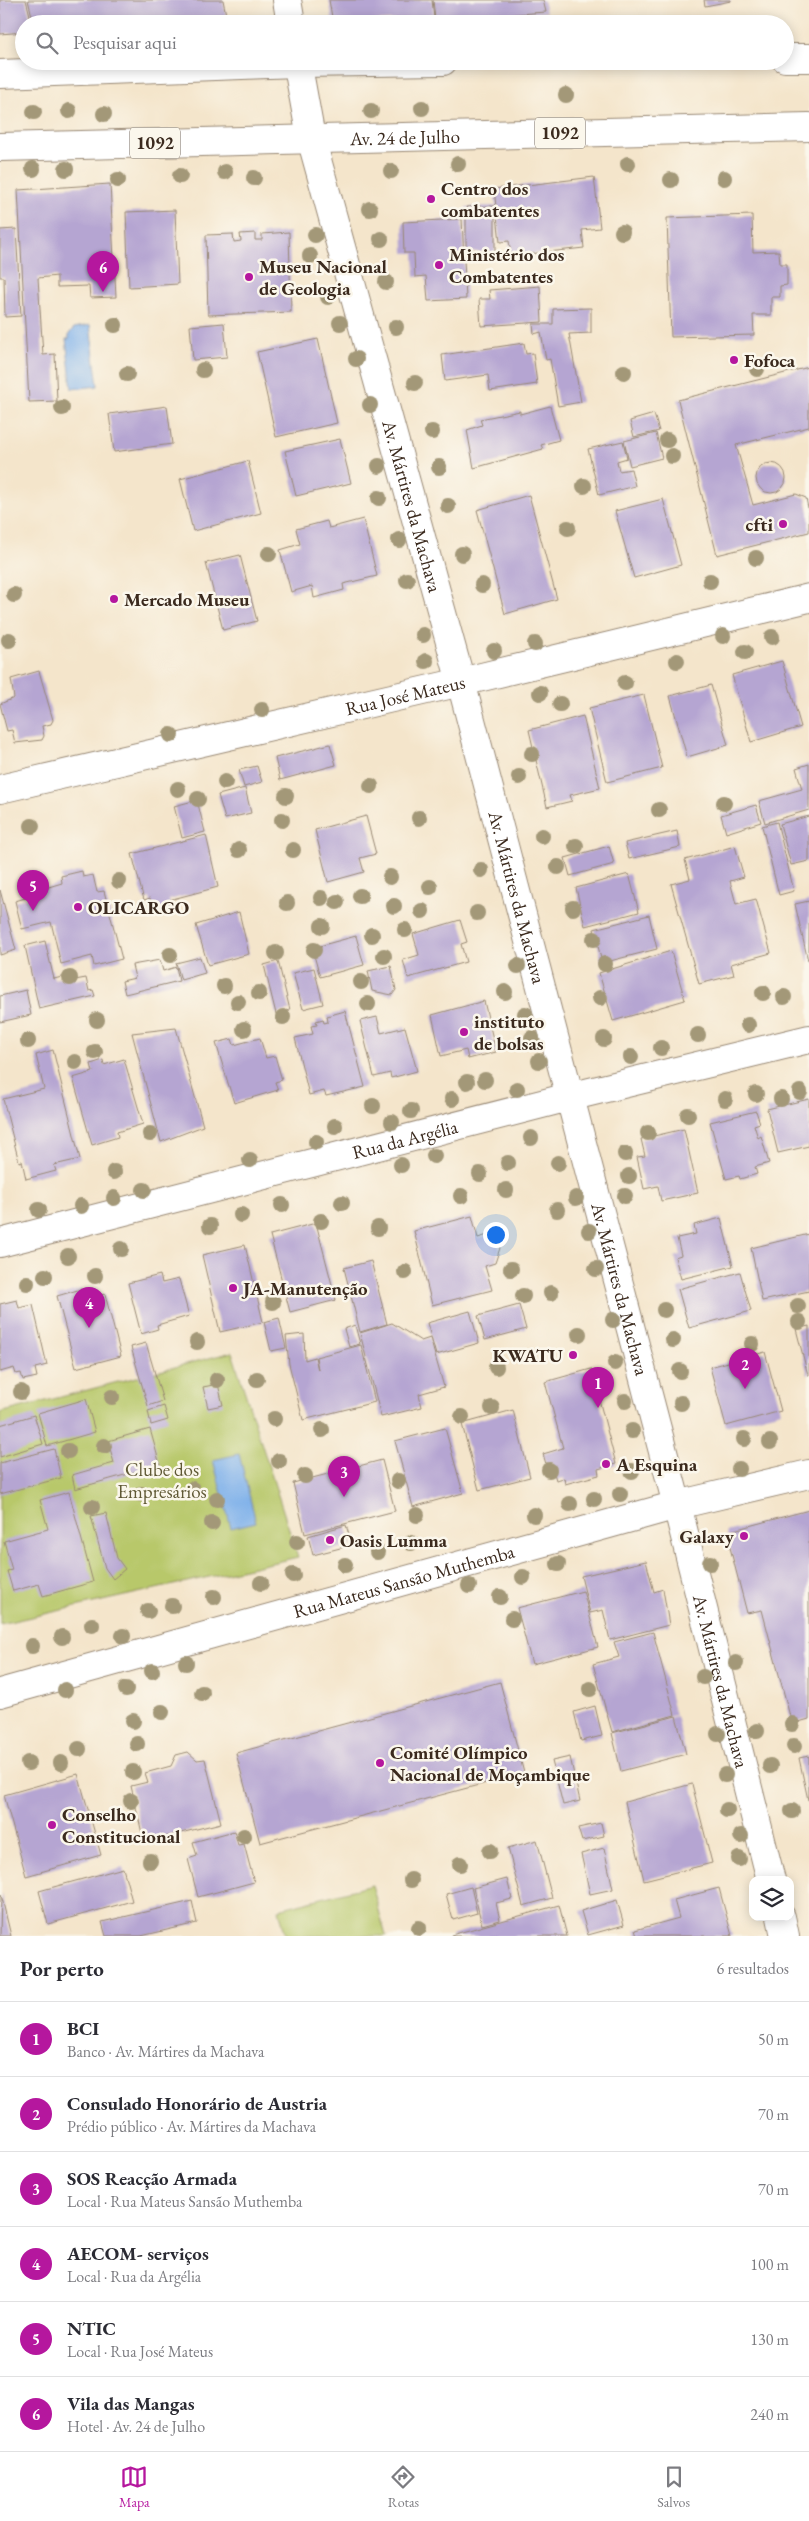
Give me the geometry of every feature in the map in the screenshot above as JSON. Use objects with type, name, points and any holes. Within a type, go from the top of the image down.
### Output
[{"type":"street","points":[[287,0],[290,15]]},
{"type":"street","points":[[794,58],[809,58]]},
{"type":"street","points":[[0,74],[99,70]]},
{"type":"street","name":"Av. Mártires da Machava","points":[[298,70],[311,138],[461,682],[676,1505],[770,1876]]},
{"type":"street","name":"Av. 24 de Julho","points":[[0,147],[809,127]]},
{"type":"street","name":"Rua José Mateus","points":[[0,789],[461,682],[809,598]]},
{"type":"street","name":"Rua da Argélia","points":[[0,1243],[569,1097],[809,1039]]},
{"type":"street","name":"Rua Mateus Sansão Muthemba","points":[[0,1693],[676,1505],[809,1474]]},
{"type":"street","points":[[782,1921],[785,1936]]},
{"type":"green space","name":"Clube dos Empresários","points":[[232,1352],[298,1557],[0,1624],[0,1413]]},
{"type":"green space","points":[[372,1885],[386,1936],[286,1936],[279,1909]]},
{"type":"water","points":[[90,325],[98,386],[72,389],[66,339],[69,339],[69,334],[74,328]]},
{"type":"water","points":[[239,1454],[256,1522],[231,1528],[213,1460]]},
{"type":"building","points":[[0,0],[26,0],[30,15],[15,15],[15,33],[0,34]]},
{"type":"building","points":[[28,0],[223,0],[226,15],[32,15]]},
{"type":"building","points":[[329,0],[432,0],[434,15],[332,15]]},
{"type":"building","points":[[433,0],[543,0],[546,12],[504,15],[434,15]]},
{"type":"building","points":[[704,0],[731,0],[731,1],[705,6]]},
{"type":"building","points":[[594,177],[600,228],[582,230],[584,248],[511,256],[509,241],[500,242],[494,189]]},
{"type":"building","points":[[110,184],[116,297],[90,298],[89,286],[57,287],[57,276],[38,278],[43,355],[55,354],[57,401],[29,402],[18,190]]},
{"type":"building","points":[[495,206],[495,252],[466,252],[466,207]]},
{"type":"building","points":[[175,210],[178,284],[129,287],[126,212]]},
{"type":"building","points":[[752,215],[753,252],[779,251],[780,264],[787,264],[787,285],[780,286],[780,297],[771,297],[771,315],[753,315],[754,335],[671,337],[667,218]]},
{"type":"building","name":"Ministério dos Combatentes","points":[[462,219],[466,299],[428,301],[426,276],[415,277],[414,253],[404,253],[403,222]]},
{"type":"building","points":[[16,229],[21,316],[5,317],[4,277],[0,277],[0,230]]},
{"type":"building","name":"Museu Nacional de Geologia","points":[[289,232],[291,312],[208,315],[206,235],[233,234],[234,242],[241,241],[240,234],[255,233],[255,240],[262,240],[262,234]]},
{"type":"building","points":[[540,286],[542,322],[481,326],[479,299],[490,299],[489,290]]},
{"type":"building","points":[[591,308],[591,333],[569,334],[581,402],[558,406],[550,359],[546,360],[541,332],[534,334],[533,324],[553,324],[553,309]]},
{"type":"building","points":[[224,323],[227,357],[193,360],[190,326]]},
{"type":"building","points":[[318,339],[337,423],[276,437],[257,352]]},
{"type":"building","points":[[524,343],[526,354],[533,353],[537,384],[490,391],[488,375],[445,381],[442,355]]},
{"type":"building","points":[[809,367],[809,427],[736,445],[753,505],[796,494],[806,498],[809,513],[809,532],[717,555],[678,400]]},
{"type":"building","points":[[167,406],[172,444],[114,452],[109,414]]},
{"type":"building","points":[[550,406],[559,440],[541,445],[543,449],[474,468],[467,430],[482,425],[480,419],[520,411],[520,414]]},
{"type":"building","points":[[654,414],[659,431],[634,437],[630,421]]},
{"type":"building","points":[[656,433],[662,458],[630,466],[624,441]]},
{"type":"building","points":[[340,439],[351,483],[296,496],[285,451]]},
{"type":"building","points":[[623,441],[627,458],[617,461],[619,471],[631,469],[635,486],[599,495],[588,449]]},
{"type":"building","points":[[248,461],[261,513],[193,531],[180,479]]},
{"type":"building","points":[[771,463],[782,467],[786,478],[782,489],[771,493],[760,489],[756,478],[760,467]]},
{"type":"building","points":[[529,495],[557,599],[505,614],[477,510]]},
{"type":"building","points":[[663,499],[681,565],[634,578],[615,511]]},
{"type":"building","points":[[363,519],[377,576],[343,584],[344,590],[314,598],[312,586],[291,592],[280,550],[300,544],[296,529],[327,521],[329,528]]},
{"type":"building","points":[[240,555],[257,621],[223,630],[206,563]]},
{"type":"building","points":[[782,661],[801,727],[751,742],[732,675]]},
{"type":"building","points":[[39,671],[53,720],[51,724],[42,726],[44,736],[42,740],[15,743],[12,730],[7,731],[0,704],[14,698],[11,679]]},
{"type":"building","points":[[711,685],[728,745],[687,757],[670,696]]},
{"type":"building","points":[[644,695],[662,768],[607,782],[589,708]]},
{"type":"building","points":[[583,716],[600,788],[570,795],[572,801],[547,807],[529,730]]},
{"type":"building","points":[[330,744],[336,765],[280,780],[275,758]]},
{"type":"building","points":[[809,764],[809,810],[765,823],[759,801],[802,789],[796,768]]},
{"type":"building","points":[[257,766],[262,782],[244,787],[239,770]]},
{"type":"building","points":[[245,788],[251,813],[225,819],[218,795]]},
{"type":"building","points":[[197,800],[205,832],[182,838],[174,806]]},
{"type":"building","points":[[756,805],[761,822],[726,833],[721,815]]},
{"type":"building","points":[[366,816],[376,854],[360,858],[364,872],[328,882],[315,830]]},
{"type":"building","points":[[809,816],[809,861],[791,865],[780,824]]},
{"type":"building","points":[[777,822],[794,891],[779,895],[762,826]]},
{"type":"building","points":[[677,831],[680,847],[629,859],[625,843]]},
{"type":"building","points":[[206,835],[218,887],[169,900],[171,908],[153,913],[150,898],[144,900],[132,854]]},
{"type":"building","points":[[609,846],[614,864],[570,876],[565,858]]},
{"type":"building","points":[[735,846],[744,877],[730,881],[736,904],[756,899],[771,953],[731,964],[734,975],[699,984],[671,884],[690,879],[685,860]]},
{"type":"building","name":"OLICARGO","points":[[82,871],[83,877],[93,875],[97,892],[104,891],[122,959],[94,966],[92,956],[61,964],[51,922],[22,929],[15,901],[43,893],[42,889],[62,883],[61,876]]},
{"type":"building","points":[[629,874],[639,912],[585,926],[576,888]]},
{"type":"building","points":[[0,890],[16,950],[0,955]]},
{"type":"building","points":[[809,901],[809,961],[808,961],[795,904]]},
{"type":"building","points":[[239,912],[249,954],[208,965],[196,925]]},
{"type":"building","points":[[649,915],[657,949],[602,963],[594,929]]},
{"type":"building","points":[[460,920],[467,942],[461,944],[466,962],[408,978],[403,960],[419,955],[413,934]]},
{"type":"building","points":[[356,936],[364,965],[320,977],[312,948]]},
{"type":"building","points":[[45,941],[54,979],[74,974],[75,980],[86,978],[89,991],[93,990],[95,996],[39,1009],[25,946]]},
{"type":"building","points":[[671,951],[685,1000],[613,1021],[599,973]]},
{"type":"building","points":[[200,957],[205,973],[181,980],[176,963]]},
{"type":"building","points":[[160,960],[163,971],[176,967],[179,981],[125,994],[122,981],[135,978],[132,965]]},
{"type":"building","points":[[278,961],[290,1010],[276,1014],[264,965]]},
{"type":"building","points":[[391,966],[396,990],[392,995],[372,991],[368,971]]},
{"type":"building","points":[[314,968],[323,1004],[303,1009],[293,973]]},
{"type":"building","points":[[26,990],[31,1015],[0,1022],[0,996]]},
{"type":"building","name":"instituto de bolsas","points":[[484,1001],[496,1052],[468,1059],[466,1050],[441,1056],[432,1015]]},
{"type":"building","points":[[345,1011],[365,1087],[326,1096],[324,1091],[309,1095],[295,1038],[313,1034],[311,1026],[317,1025],[316,1021],[323,1019],[324,1023],[328,1022],[327,1016]]},
{"type":"building","points":[[377,1017],[381,1033],[405,1027],[417,1071],[391,1078],[390,1073],[374,1077],[360,1021]]},
{"type":"building","points":[[176,1028],[203,1126],[161,1142],[132,1033]]},
{"type":"building","points":[[260,1038],[266,1058],[275,1056],[282,1080],[275,1082],[278,1090],[234,1103],[216,1043],[232,1039],[234,1045]]},
{"type":"building","points":[[53,1050],[80,1159],[54,1165],[56,1171],[26,1179],[22,1161],[19,1162],[3,1099],[44,1089],[36,1055]]},
{"type":"building","points":[[124,1059],[143,1124],[117,1132],[118,1137],[92,1145],[73,1078],[93,1072],[91,1064],[103,1060],[104,1065]]},
{"type":"building","points":[[809,1099],[809,1146],[778,1153],[767,1109]]},
{"type":"building","points":[[756,1111],[760,1123],[754,1125],[758,1138],[761,1136],[769,1163],[755,1167],[757,1174],[740,1179],[739,1176],[726,1179],[710,1122]]},
{"type":"building","points":[[684,1129],[698,1193],[661,1201],[658,1186],[644,1189],[637,1157],[645,1156],[641,1139]]},
{"type":"building","points":[[472,1216],[478,1238],[488,1235],[500,1248],[495,1263],[485,1266],[492,1290],[432,1305],[414,1231]]},
{"type":"building","points":[[721,1218],[733,1266],[681,1279],[675,1257],[681,1255],[677,1238],[696,1234],[694,1225]]},
{"type":"building","points":[[316,1223],[336,1300],[290,1312],[270,1235]]},
{"type":"building","points":[[809,1234],[809,1291],[762,1301],[751,1248]]},
{"type":"building","name":"JA-Manutenção","points":[[245,1245],[263,1322],[220,1332],[202,1255]]},
{"type":"building","points":[[371,1261],[387,1324],[360,1332],[344,1268]]},
{"type":"building","points":[[740,1272],[751,1311],[689,1328],[678,1289]]},
{"type":"building","points":[[160,1275],[162,1283],[179,1279],[189,1316],[157,1325],[158,1329],[141,1334],[128,1283]]},
{"type":"building","points":[[81,1289],[84,1299],[105,1294],[121,1356],[76,1368],[57,1296]]},
{"type":"building","points":[[17,1300],[19,1308],[33,1305],[47,1365],[35,1368],[37,1377],[23,1380],[21,1373],[16,1374],[14,1368],[0,1372],[0,1304]]},
{"type":"building","points":[[519,1305],[526,1329],[485,1340],[478,1316]]},
{"type":"building","points":[[470,1311],[479,1343],[436,1355],[427,1323]]},
{"type":"building","points":[[279,1318],[286,1348],[271,1351],[264,1322]]},
{"type":"building","points":[[392,1323],[421,1341],[430,1338],[444,1387],[419,1394],[422,1407],[381,1417],[360,1333]]},
{"type":"building","points":[[355,1325],[360,1344],[349,1347],[344,1329]]},
{"type":"building","points":[[809,1326],[809,1375],[808,1375],[796,1329]]},
{"type":"building","points":[[304,1334],[305,1360],[315,1357],[318,1370],[316,1357],[361,1345],[375,1402],[303,1420],[289,1364],[286,1336]]},
{"type":"building","points":[[146,1343],[163,1401],[148,1406],[131,1347]]},
{"type":"building","points":[[765,1352],[781,1411],[726,1426],[710,1367]]},
{"type":"building","points":[[591,1369],[616,1464],[598,1469],[599,1475],[565,1484],[564,1478],[556,1480],[551,1463],[546,1464],[543,1454],[563,1448],[545,1382]]},
{"type":"building","points":[[218,1384],[223,1405],[208,1408],[203,1387]]},
{"type":"building","points":[[86,1399],[95,1432],[47,1446],[38,1413]]},
{"type":"building","points":[[164,1406],[168,1420],[151,1425],[148,1411]]},
{"type":"building","points":[[513,1410],[530,1477],[479,1490],[462,1424]]},
{"type":"building","points":[[34,1415],[43,1444],[0,1457],[0,1425]]},
{"type":"building","points":[[445,1428],[463,1493],[413,1507],[395,1441]]},
{"type":"building","points":[[150,1429],[160,1465],[75,1489],[72,1475],[114,1463],[108,1441]]},
{"type":"building","points":[[54,1449],[61,1478],[0,1494],[0,1463]]},
{"type":"building","points":[[382,1460],[395,1511],[305,1534],[293,1483]]},
{"type":"building","points":[[69,1492],[93,1582],[43,1596],[39,1584],[13,1591],[7,1571],[12,1570],[4,1541],[48,1529],[40,1500]]},
{"type":"building","points":[[809,1510],[809,1719],[792,1724],[762,1610],[747,1613],[726,1532]]},
{"type":"building","points":[[106,1513],[117,1558],[125,1569],[113,1579],[105,1568],[91,1516]]},
{"type":"building","name":"Oasis Lumma","points":[[346,1525],[352,1545],[313,1555],[308,1536]]},
{"type":"building","points":[[646,1561],[654,1592],[663,1589],[669,1625],[610,1640],[603,1610],[590,1613],[581,1576]]},
{"type":"building","points":[[583,1591],[598,1647],[532,1664],[517,1608]]},
{"type":"building","points":[[653,1632],[675,1715],[612,1732],[593,1664],[619,1657],[614,1642]]},
{"type":"building","name":"Comité Olímpico Nacional de Moçambique","points":[[500,1682],[524,1773],[260,1843],[236,1753]]},
{"type":"building","points":[[595,1706],[602,1736],[581,1741],[574,1712]]},
{"type":"building","points":[[676,1716],[686,1754],[621,1771],[612,1733]]},
{"type":"building","points":[[188,1752],[197,1760],[205,1759],[221,1823],[144,1842],[131,1786],[148,1782],[145,1773],[171,1766],[176,1755]]},
{"type":"building","points":[[809,1756],[809,1800],[808,1800],[799,1758]]},
{"type":"building","points":[[570,1757],[580,1801],[563,1805],[552,1761]]},
{"type":"building","name":"Conselho Constitucional","points":[[78,1774],[101,1855],[26,1876],[4,1795]]},
{"type":"building","points":[[692,1784],[712,1863],[644,1880],[625,1802]]},
{"type":"building","points":[[601,1823],[604,1836],[582,1841],[578,1828]]},
{"type":"building","points":[[234,1831],[238,1845],[244,1844],[254,1882],[198,1897],[188,1859],[197,1856],[193,1842]]},
{"type":"building","points":[[537,1840],[552,1898],[523,1906],[508,1848]]},
{"type":"building","points":[[604,1848],[613,1889],[590,1894],[581,1854]]},
{"type":"building","name":"Conselho Constitucional","points":[[123,1868],[132,1901],[48,1924],[39,1891]]},
{"type":"building","points":[[507,1879],[512,1899],[496,1903],[500,1920],[482,1925],[473,1888]]},
{"type":"building","points":[[471,1887],[477,1913],[453,1920],[446,1894]]},
{"type":"building","points":[[719,1888],[732,1936],[637,1936],[635,1930],[679,1918],[674,1900]]},
{"type":"building","points":[[1,1894],[11,1936],[0,1936]]},
{"type":"building","points":[[617,1900],[624,1925],[588,1935],[581,1911]]},
{"type":"building","points":[[192,1901],[197,1923],[141,1936],[106,1936],[102,1922]]},
{"type":"building","points":[[559,1905],[567,1936],[451,1936],[451,1935]]},
{"type":"place","name":"Centro dos combatentes","points":[[431,199]]},
{"type":"place","name":"Ministério dos Combatentes","points":[[439,265]]},
{"type":"place","name":"Museu Nacional de Geologia","points":[[249,277]]},
{"type":"place","name":"Vila das Mangas","points":[[103,292]]},
{"type":"place","name":"Fofoca","points":[[734,360]]},
{"type":"place","name":"cfti","points":[[783,524]]},
{"type":"place","name":"Mercado Museu","points":[[114,599]]},
{"type":"place","name":"OLICARGO","points":[[78,907]]},
{"type":"place","name":"NTIC","points":[[33,911]]},
{"type":"place","name":"instituto de bolsas","points":[[464,1032]]},
{"type":"place","name":"JA-Manutenção","points":[[233,1288]]},
{"type":"place","name":"AECOM- serviços","points":[[89,1328]]},
{"type":"place","name":"KWATU","points":[[573,1355]]},
{"type":"place","name":"Consulado Honorário de Austria","points":[[745,1389]]},
{"type":"place","name":"BCI","points":[[598,1408]]},
{"type":"place","name":"A Esquina","points":[[606,1464]]},
{"type":"place","name":"SOS Reacção Armada","points":[[344,1497]]},
{"type":"place","name":"Galaxy","points":[[744,1536]]},
{"type":"place","name":"Oasis Lumma","points":[[330,1540]]},
{"type":"place","name":"Comité Olímpico Nacional de Moçambique","points":[[380,1763]]},
{"type":"place","name":"Conselho Constitucional","points":[[52,1825]]}]
